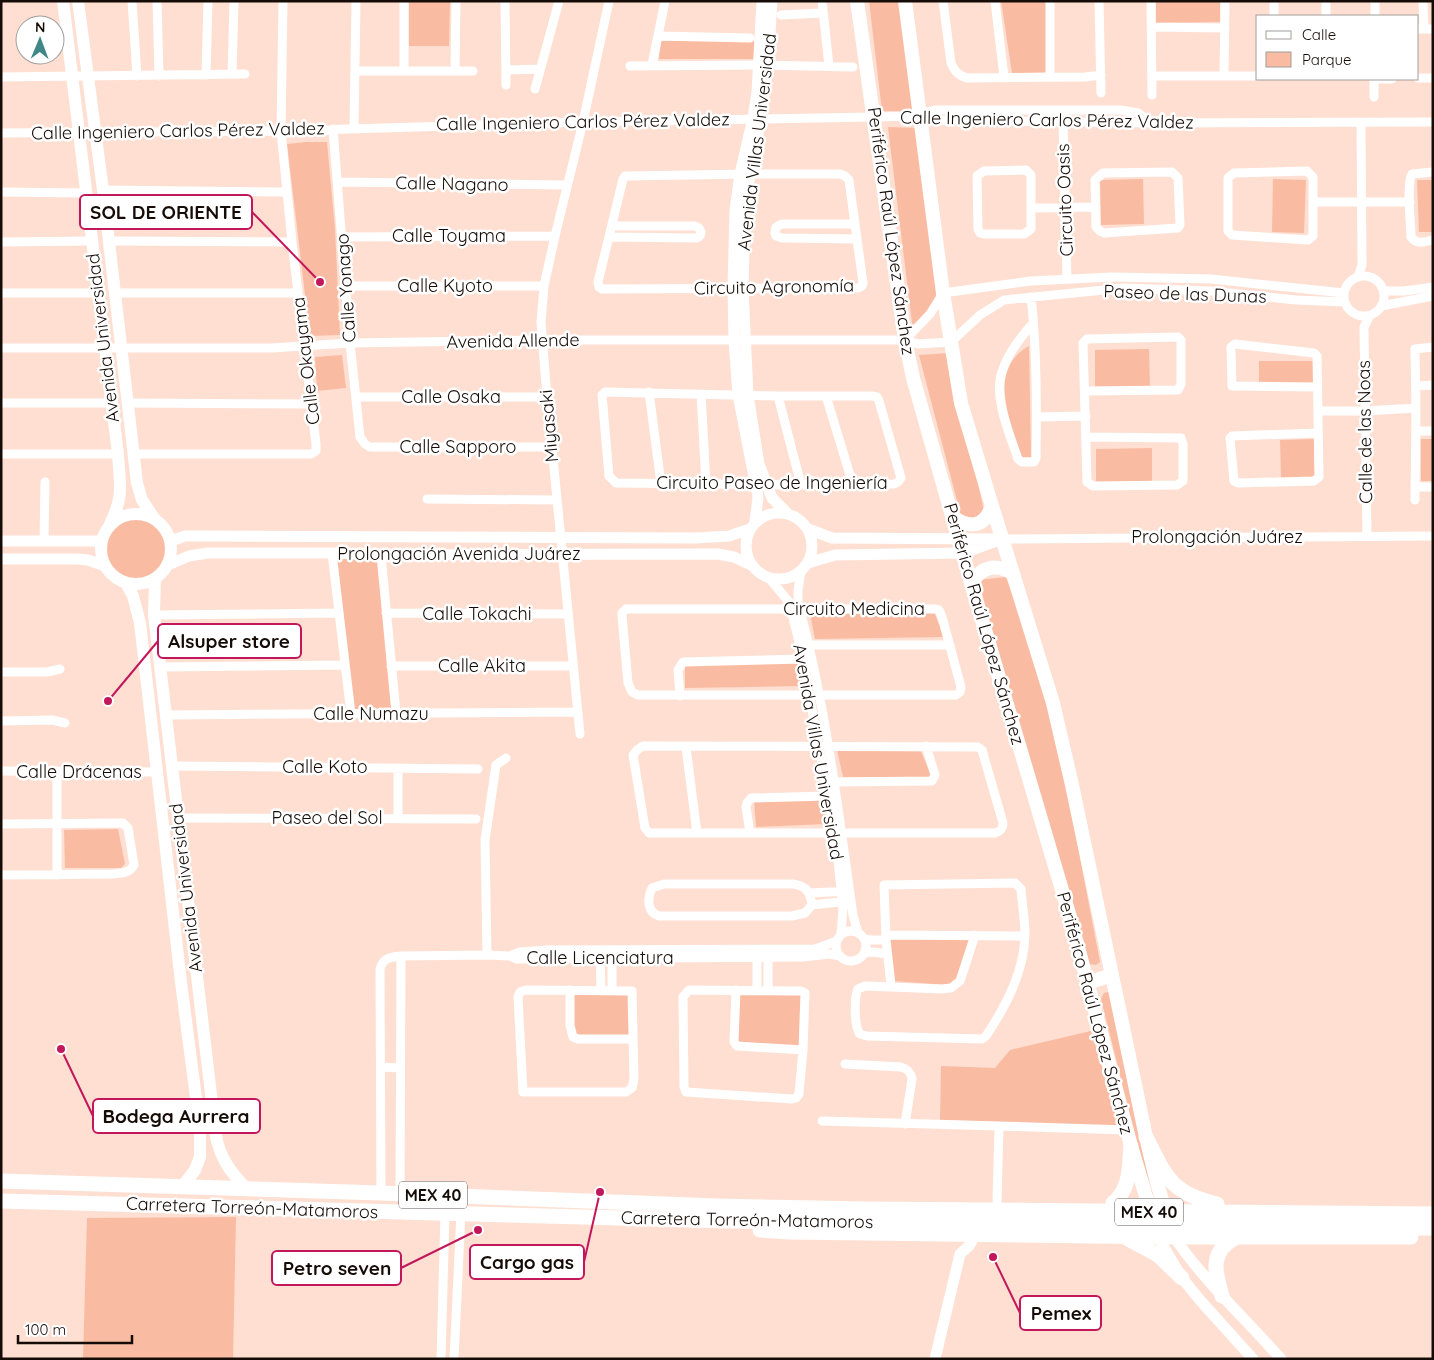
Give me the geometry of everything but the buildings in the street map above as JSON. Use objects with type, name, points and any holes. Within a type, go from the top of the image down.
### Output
[{"type":"highway","points":[[1146,1137],[1165,1176],[1176,1187],[1197,1199],[1217,1204]]},
{"type":"highway","points":[[1114,1203],[1120,1197],[1128,1180],[1131,1146]]},
{"type":"highway","name":"MEX 40","points":[[1,1181],[718,1206],[865,1216],[1433,1214]]},
{"type":"highway","points":[[718,1206],[809,1198],[997,1202],[1433,1206]]},
{"type":"highway","name":"Carretera Torreón-Matamoros","points":[[1,1201],[731,1221],[865,1216],[1430,1231]]},
{"type":"highway","points":[[1114,1203],[1121,1209],[1125,1218],[1125,1228],[1120,1236]]},
{"type":"highway","points":[[1217,1204],[1212,1212],[1213,1224],[1220,1233],[1234,1238]]},
{"type":"highway","points":[[731,1221],[747,1227],[769,1231],[950,1234],[1388,1238],[1430,1231]]},
{"type":"highway","points":[[1120,1236],[1158,1255],[1182,1278]]},
{"type":"highway","points":[[1222,1296],[1216,1277],[1217,1257],[1225,1243],[1234,1238]]},
{"type":"main road","name":"Avenida Universidad","points":[[63,1],[118,454],[119,506],[110,524]]},
{"type":"main road","name":"Avenida Universidad","points":[[78,1],[103,190],[133,454],[139,493],[154,518]]},
{"type":"main road","name":"Periférico Raúl López Sánchez","points":[[857,1],[905,340],[913,378],[1088,983],[1131,1146],[1158,1236]]},
{"type":"main road","name":"Periférico Raúl López Sánchez","points":[[905,1],[922,116],[944,293],[962,403],[1053,703],[1146,1137],[1162,1203],[1174,1237]]},
{"type":"main road","points":[[952,516],[963,524],[976,524],[986,518],[992,506]]},
{"type":"main road","points":[[142,515],[154,518],[165,528],[171,541],[168,565],[155,579],[141,584],[126,583],[113,576],[104,566],[100,549],[104,532],[110,524],[122,517],[142,515]]},
{"type":"main road","points":[[971,583],[982,571],[989,567],[997,567],[1012,573]]},
{"type":"main road","name":"Avenida Universidad","points":[[155,579],[154,615],[216,1136],[221,1156],[235,1177],[246,1189]]},
{"type":"main road","name":"Avenida Universidad","points":[[126,583],[133,596],[140,623],[200,1129],[200,1157],[195,1170],[182,1187]]},
{"type":"main road","points":[[1088,983],[1112,975]]},
{"type":"main road","points":[[194,1079],[209,1077]]},
{"type":"street","points":[[132,1],[137,76]]},
{"type":"street","points":[[158,1],[159,76]]},
{"type":"street","points":[[206,75],[208,1]]},
{"type":"street","points":[[232,74],[234,1]]},
{"type":"street","name":"Calle Okayama","points":[[133,454],[311,454],[316,451],[286,192],[281,132],[282,1]]},
{"type":"street","points":[[354,128],[356,1]]},
{"type":"street","points":[[404,1],[404,71]]},
{"type":"street","points":[[455,71],[456,1]]},
{"type":"street","points":[[505,1],[506,85]]},
{"type":"street","points":[[535,89],[558,1]]},
{"type":"street","name":"Miyasaki","points":[[580,734],[541,340],[541,313],[544,286],[583,122],[609,1]]},
{"type":"street","points":[[652,65],[665,1]]},
{"type":"street","name":"Avenida Villas Universidad","points":[[762,1],[764,65]]},
{"type":"street","name":"Avenida Villas Universidad","points":[[752,525],[758,506],[761,484],[759,464],[743,395],[738,288],[745,209],[745,174],[757,118],[772,1]]},
{"type":"street","points":[[822,1],[829,66]]},
{"type":"street","points":[[942,1],[951,63],[955,72],[960,76],[968,78],[1101,75]]},
{"type":"street","points":[[995,1],[1004,77]]},
{"type":"street","points":[[1050,1],[1050,77]]},
{"type":"street","points":[[1100,1],[1101,93]]},
{"type":"street","points":[[1151,1],[1152,95]]},
{"type":"street","points":[[1224,76],[1225,1]]},
{"type":"street","points":[[1274,1],[1274,15]]},
{"type":"street","points":[[1326,1],[1326,15]]},
{"type":"street","points":[[1375,1],[1375,15]]},
{"type":"street","points":[[1423,1],[1425,29]]},
{"type":"street","points":[[782,15],[823,14]]},
{"type":"street","points":[[1152,27],[1225,28]]},
{"type":"street","points":[[658,36],[750,38]]},
{"type":"street","points":[[630,66],[764,65],[853,67]]},
{"type":"street","points":[[506,70],[540,69]]},
{"type":"street","points":[[355,70],[473,71]]},
{"type":"street","points":[[1,77],[245,74]]},
{"type":"street","points":[[1152,76],[1256,76]]},
{"type":"street","points":[[1419,78],[1433,78]]},
{"type":"street","points":[[1374,80],[1374,97]]},
{"type":"street","points":[[922,116],[927,112],[936,110],[1121,110],[1138,113],[1152,123]]},
{"type":"street","name":"Calle Ingeniero Carlos Pérez Valdez","points":[[1,133],[281,132],[354,128],[874,116],[922,116],[928,120],[1152,123],[1433,122]]},
{"type":"street","name":"Circuito Oasis","points":[[1063,122],[1067,279]]},
{"type":"street","points":[[1358,277],[1362,265],[1362,122]]},
{"type":"street","name":"Calle Yonago","points":[[333,129],[350,343],[360,437],[365,444]]},
{"type":"street","points":[[1026,170],[1030,172],[1031,208],[1030,229],[1028,232],[980,233],[978,229],[977,176],[984,171],[1026,170]]},
{"type":"street","points":[[1307,171],[1314,177],[1313,202],[1313,236],[1308,240],[1232,235],[1228,231],[1228,178],[1234,173],[1307,171]]},
{"type":"street","points":[[1172,172],[1178,178],[1180,225],[1178,228],[1104,233],[1096,227],[1096,207],[1095,180],[1102,173],[1172,172]]},
{"type":"street","points":[[1433,172],[1412,174],[1410,177],[1412,237],[1418,243],[1433,240]]},
{"type":"street","name":"Circuito Agronomía","points":[[840,174],[849,180],[854,224],[863,283],[860,288],[602,289],[599,287],[598,282],[625,176],[840,174]]},
{"type":"street","name":"Calle Nagano","points":[[338,182],[567,185]]},
{"type":"street","points":[[103,190],[286,192]]},
{"type":"street","points":[[1,192],[86,193]]},
{"type":"street","points":[[1313,202],[1410,202]]},
{"type":"street","points":[[1031,208],[1096,207]]},
{"type":"street","points":[[854,224],[782,224],[776,227],[775,234],[782,238],[857,239]]},
{"type":"street","points":[[609,237],[696,238],[701,232],[695,226],[612,226]]},
{"type":"street","name":"Calle Toyama","points":[[342,237],[555,236]]},
{"type":"street","points":[[108,241],[292,242]]},
{"type":"street","points":[[1,242],[92,242]]},
{"type":"street","points":[[1362,265],[1369,277]]},
{"type":"street","points":[[1358,277],[1369,277],[1378,282],[1383,291],[1382,306],[1370,315],[1351,312],[1344,298],[1348,283],[1358,277]]},
{"type":"street","points":[[1124,278],[1124,288]]},
{"type":"street","name":"Paseo de las Dunas","points":[[944,293],[1001,285],[1067,279],[1211,279],[1344,298]]},
{"type":"street","points":[[1001,285],[1004,300]]},
{"type":"street","name":"Calle Kyoto","points":[[346,286],[544,286]]},
{"type":"street","points":[[1383,291],[1404,292],[1433,287]]},
{"type":"street","name":"Paseo de las Dunas","points":[[951,342],[980,315],[1004,300],[1124,288],[1344,298]]},
{"type":"street","points":[[1,293],[97,293]]},
{"type":"street","points":[[114,293],[298,293]]},
{"type":"street","points":[[905,340],[926,319],[944,293]]},
{"type":"street","points":[[1382,306],[1433,296]]},
{"type":"street","points":[[1031,297],[1034,322],[1037,417],[1036,461],[1022,462],[1018,459],[1002,408],[999,381],[1008,357],[1034,322]]},
{"type":"street","points":[[1356,314],[1364,327]]},
{"type":"street","name":"Calle de las Noas","points":[[1367,536],[1364,327],[1370,315]]},
{"type":"street","points":[[1085,392],[1178,390],[1181,384],[1181,340],[1178,338],[1085,340],[1083,343],[1087,482],[1089,485],[1177,485],[1183,481],[1183,444],[1181,438],[1086,437]]},
{"type":"street","name":"Avenida Allende","points":[[1,348],[272,348],[350,343],[541,340],[905,340],[918,344],[951,342]]},
{"type":"street","points":[[1317,387],[1235,387],[1231,384],[1230,347],[1232,345],[1316,354],[1318,410],[1319,477],[1317,479],[1314,481],[1234,481],[1230,438],[1236,434],[1318,433]]},
{"type":"street","points":[[1415,500],[1415,349],[1433,347]]},
{"type":"street","points":[[1416,386],[1433,385]]},
{"type":"street","name":"Circuito Paseo de Ingeniería","points":[[605,392],[743,395],[877,397],[900,478],[898,482],[894,484],[853,485],[661,484],[616,483],[609,476],[602,395],[605,392]]},
{"type":"street","points":[[649,392],[661,484]]},
{"type":"street","points":[[701,394],[706,484]]},
{"type":"street","points":[[778,396],[801,485]]},
{"type":"street","points":[[826,396],[853,485]]},
{"type":"street","name":"Calle Osaka","points":[[356,397],[547,397]]},
{"type":"street","points":[[1,403],[111,402]]},
{"type":"street","points":[[127,404],[312,404]]},
{"type":"street","points":[[1318,410],[1365,411],[1416,408]]},
{"type":"street","points":[[1037,417],[1086,416]]},
{"type":"street","points":[[1416,431],[1433,431]]},
{"type":"street","name":"Calle Sapporo","points":[[365,444],[370,447],[552,447]]},
{"type":"street","points":[[1,454],[118,454]]},
{"type":"street","points":[[44,541],[45,482]]},
{"type":"street","name":"Avenida Villas Universidad","points":[[761,484],[786,514]]},
{"type":"street","points":[[1415,487],[1433,487]]},
{"type":"street","points":[[427,499],[556,500]]},
{"type":"street","points":[[772,513],[786,514],[797,518],[808,529],[832,538],[1002,539],[963,553],[835,555],[804,567],[786,578],[769,578],[759,572],[751,564],[746,550],[746,542],[752,525],[762,517],[772,513]]},
{"type":"street","name":"Prolongación Avenida Juárez","points":[[171,541],[185,536],[722,538],[740,534],[752,525]]},
{"type":"street","points":[[804,567],[812,546],[808,529]]},
{"type":"street","name":"Prolongación Juárez","points":[[1002,539],[1433,536]]},
{"type":"street","points":[[1,541],[101,541]]},
{"type":"street","name":"Prolongación Avenida Juárez","points":[[168,565],[189,556],[208,553],[381,555],[718,554],[734,557],[751,564]]},
{"type":"street","points":[[332,553],[351,714]]},
{"type":"street","points":[[381,555],[396,713]]},
{"type":"street","points":[[1,559],[77,559],[88,560],[104,566]]},
{"type":"street","name":"Avenida Villas Universidad","points":[[804,567],[798,590],[796,609],[809,695],[828,796],[838,834]]},
{"type":"street","name":"Avenida Villas Universidad","points":[[769,578],[796,609],[809,645],[835,782],[838,834],[847,901],[861,936]]},
{"type":"street","name":"Circuito Medicina","points":[[629,609],[936,609],[939,610],[942,617],[950,645],[961,687],[960,692],[956,695],[638,695],[630,688],[622,616],[624,610],[629,609]]},
{"type":"street","points":[[154,615],[339,613]]},
{"type":"street","name":"Calle Tokachi","points":[[386,614],[568,614]]},
{"type":"street","points":[[809,645],[950,645]]},
{"type":"street","points":[[680,696],[678,670],[683,662],[803,659]]},
{"type":"street","points":[[160,667],[345,665]]},
{"type":"street","name":"Calle Akita","points":[[391,666],[573,666]]},
{"type":"street","points":[[1,672],[47,672],[60,669]]},
{"type":"street","name":"Calle Numazu","points":[[165,715],[578,712]]},
{"type":"street","points":[[1,721],[52,720],[65,723]]},
{"type":"street","points":[[643,746],[819,746],[978,747],[982,750],[1003,823],[1001,830],[995,833],[838,834],[653,833],[646,831],[633,754],[643,746]]},
{"type":"street","points":[[686,746],[696,833]]},
{"type":"street","points":[[835,782],[932,781],[935,775],[926,746]]},
{"type":"street","points":[[487,955],[487,822],[496,765],[506,758]]},
{"type":"street","name":"Calle Koto","points":[[172,766],[478,769]]},
{"type":"street","points":[[398,768],[398,818]]},
{"type":"street","name":"Calle Drácenas","points":[[1,771],[157,772]]},
{"type":"street","points":[[57,772],[58,875]]},
{"type":"street","points":[[750,834],[746,807],[751,798],[828,796]]},
{"type":"street","name":"Paseo del Sol","points":[[178,818],[476,819]]},
{"type":"street","points":[[1,824],[123,823],[128,828],[134,865],[132,869],[126,872],[113,874],[1,875]]},
{"type":"street","points":[[891,986],[884,888],[887,884],[1015,883],[1021,889],[1025,936],[1019,970],[1004,1008],[986,1036],[982,1039],[895,1037],[860,1034],[856,1026],[858,989],[865,986],[942,989],[955,986],[960,981],[975,935]]},
{"type":"street","points":[[812,905],[810,893],[805,887],[793,884],[664,884],[652,888],[649,898],[650,908],[653,913],[659,916],[792,916],[805,913],[812,905],[847,901]]},
{"type":"street","points":[[810,893],[846,891]]},
{"type":"street","name":"Avenida Villas Universidad","points":[[839,938],[847,901]]},
{"type":"street","points":[[861,936],[866,946],[864,952],[856,960],[844,959],[840,956],[836,949],[839,938],[852,931],[872,940],[886,937],[1025,936]]},
{"type":"street","name":"Calle Licenciatura","points":[[768,953],[815,948],[839,938]]},
{"type":"street","points":[[864,952],[888,954]]},
{"type":"street","points":[[757,953],[757,990]]},
{"type":"street","points":[[768,953],[768,990]]},
{"type":"street","name":"Calle Licenciatura","points":[[401,956],[487,955],[510,956],[517,959],[600,954],[768,953],[809,957],[829,954],[840,956]]},
{"type":"street","points":[[600,954],[600,990]]},
{"type":"street","points":[[612,954],[612,990]]},
{"type":"street","points":[[381,1193],[380,969],[381,964],[387,958],[401,956],[400,1194]]},
{"type":"street","points":[[526,990],[612,990],[632,991],[634,1079],[632,1088],[626,1092],[523,1092],[519,994],[526,990]]},
{"type":"street","points":[[570,990],[570,1025],[573,1037],[578,1039],[633,1039]]},
{"type":"street","points":[[689,990],[757,990],[800,991],[805,994],[799,1094],[796,1098],[686,1092],[684,1087],[683,997],[685,992],[689,990]]},
{"type":"street","points":[[736,990],[734,1042],[737,1046],[803,1050]]},
{"type":"street","points":[[845,1064],[901,1067],[911,1073],[912,1079],[905,1124]]},
{"type":"street","points":[[380,1067],[400,1068]]},
{"type":"street","points":[[822,1120],[1127,1130]]},
{"type":"street","points":[[997,1202],[999,1126]]},
{"type":"street","points":[[441,1359],[446,1213]]},
{"type":"street","points":[[454,1359],[461,1214]]},
{"type":"street","points":[[950,1234],[960,1254]]},
{"type":"street","points":[[935,1359],[960,1254],[969,1246],[976,1234]]},
{"type":"street","points":[[1158,1236],[1182,1278],[1253,1359]]},
{"type":"street","points":[[1174,1237],[1190,1260],[1281,1359]]},
{"type":"green space","points":[[409,1],[450,1],[449,46],[409,46]]},
{"type":"green space","points":[[869,1],[900,1],[917,111],[882,111]]},
{"type":"green space","points":[[1001,1],[1047,1],[1048,72],[1012,73]]},
{"type":"green space","points":[[1156,1],[1220,1],[1220,22],[1156,23]]},
{"type":"green space","points":[[661,41],[757,41],[757,59],[659,59]]},
{"type":"green space","points":[[888,127],[919,128],[941,291],[913,331]]},
{"type":"green space","points":[[327,142],[335,229],[340,335],[310,336],[287,144]]},
{"type":"green space","points":[[1143,179],[1144,224],[1101,225],[1100,180]]},
{"type":"green space","points":[[1273,179],[1306,180],[1304,233],[1272,232]]},
{"type":"green space","points":[[1417,180],[1433,180],[1433,232],[1419,232]]},
{"type":"green space","points":[[1029,346],[1031,457],[1021,457],[1008,412],[1005,382],[1008,368],[1016,356]]},
{"type":"green space","points":[[1149,349],[1150,387],[1095,388],[1095,350]]},
{"type":"green space","points":[[949,353],[984,511],[979,519],[961,516],[919,355]]},
{"type":"green space","points":[[342,355],[346,388],[317,391],[315,357]]},
{"type":"green space","points":[[1259,361],[1314,361],[1315,384],[1259,384]]},
{"type":"green space","points":[[1314,439],[1315,477],[1281,478],[1280,440]]},
{"type":"green space","points":[[1421,439],[1433,439],[1433,481],[1421,481]]},
{"type":"green space","points":[[1152,448],[1152,482],[1096,483],[1096,449]]},
{"type":"green space","points":[[136,517],[154,523],[162,531],[168,549],[162,567],[154,575],[136,581],[118,575],[110,567],[104,549],[110,531],[118,523]]},
{"type":"green space","points":[[334,556],[379,559],[392,711],[353,711]]},
{"type":"green space","points":[[1006,577],[1036,661],[1063,769],[1100,962],[1096,965],[1089,964],[978,580]]},
{"type":"green space","points":[[934,612],[944,637],[815,639],[810,614]]},
{"type":"green space","points":[[800,663],[800,686],[685,688],[685,665]]},
{"type":"green space","points":[[920,749],[931,775],[928,777],[843,777],[837,750]]},
{"type":"green space","points":[[825,798],[826,824],[756,827],[754,801]]},
{"type":"green space","points":[[118,829],[125,864],[121,868],[65,868],[64,830]]},
{"type":"green space","points":[[888,938],[970,938],[957,980],[947,985],[893,981]]},
{"type":"green space","points":[[571,991],[631,991],[631,1038],[574,1036]]},
{"type":"green space","points":[[1108,992],[1111,994],[1155,1193],[1153,1195],[1149,1191],[1101,999],[1104,993]]},
{"type":"green space","points":[[738,993],[802,995],[800,1046],[737,1043]]},
{"type":"green space","points":[[1091,1031],[1120,1126],[940,1120],[941,1066],[995,1068],[1010,1050]]},
{"type":"green space","points":[[236,1217],[233,1359],[83,1359],[87,1218]]},
{"type":"place","name":"SOL DE ORIENTE","points":[[320,282]]},
{"type":"place","name":"Alsuper store","points":[[108,701]]},
{"type":"place","name":"Bodega Aurrera","points":[[61,1049]]},
{"type":"place","name":"Cargo gas","points":[[600,1192]]},
{"type":"place","name":"Petro seven","points":[[478,1230]]},
{"type":"place","name":"Pemex","points":[[993,1257]]}]
